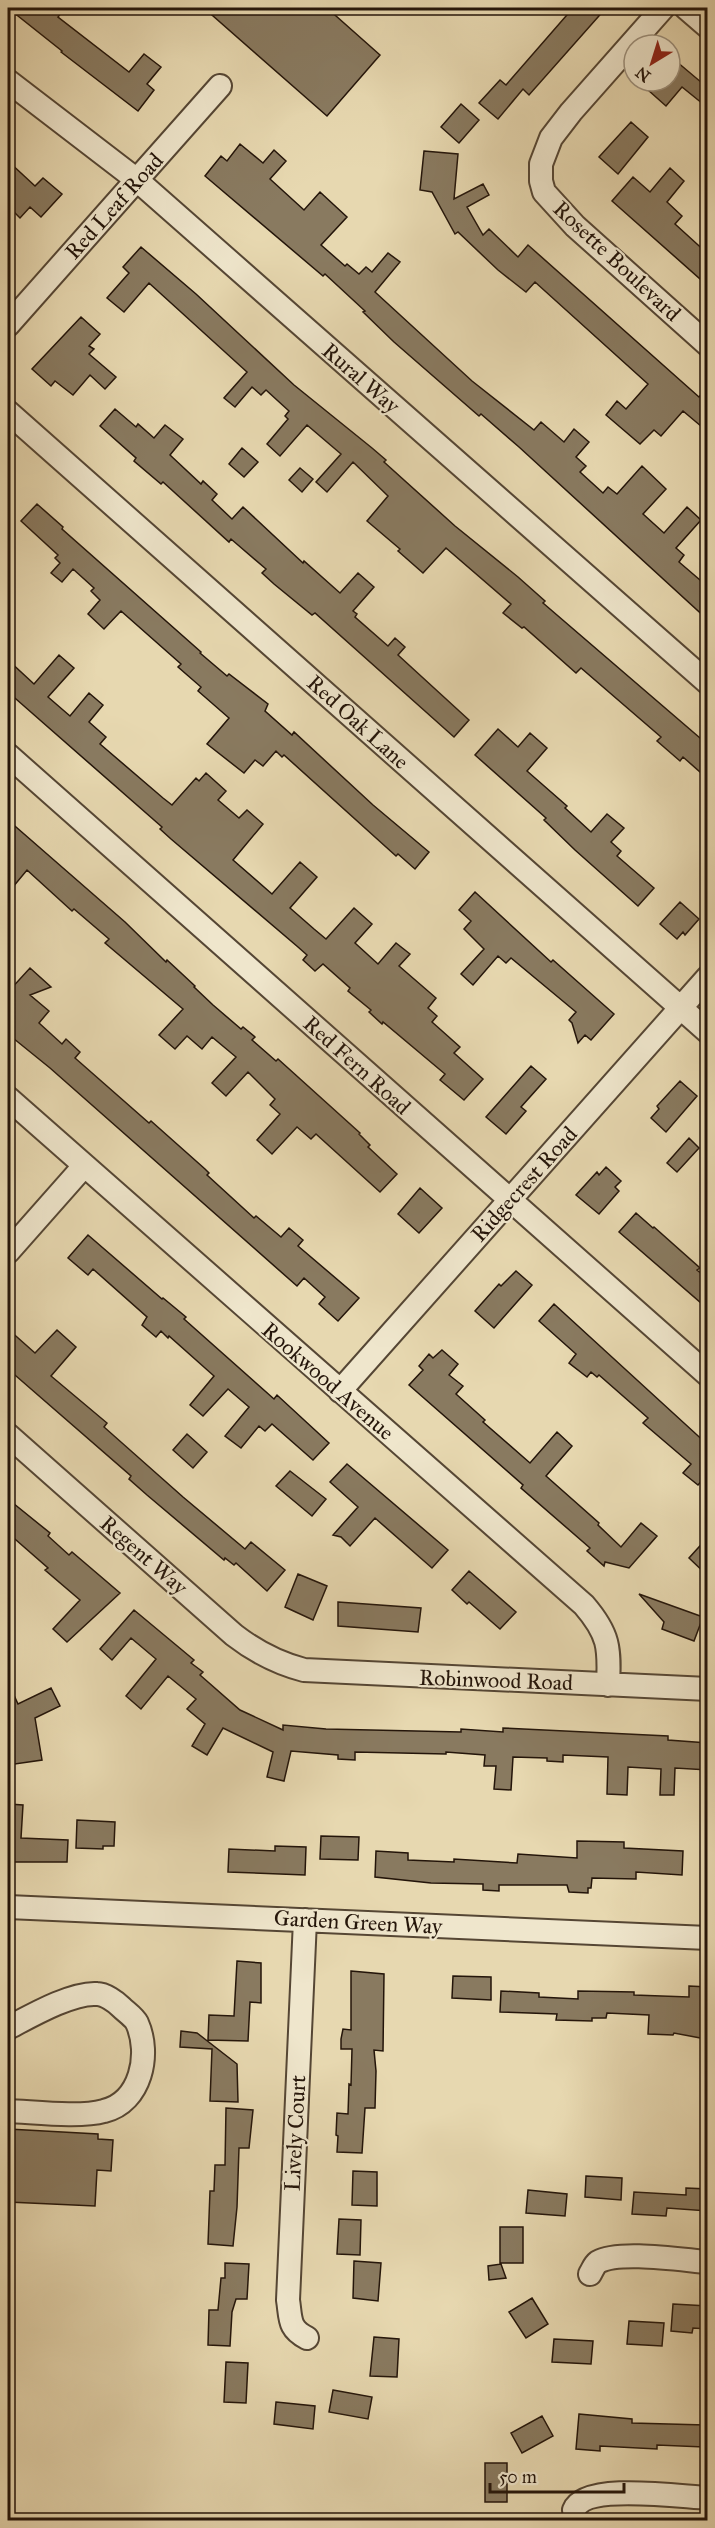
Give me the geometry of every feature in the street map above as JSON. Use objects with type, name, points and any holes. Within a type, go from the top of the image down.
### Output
[{"type":"street","name":"Rosette Boulevard","points":[[663,8],[571,112],[548,144],[541,170],[544,192],[575,226],[708,345]]},
{"type":"street","points":[[686,8],[708,27]]},
{"type":"street","name":"Rural Way","points":[[8,81],[137,180],[708,683]]},
{"type":"street","name":"Red Leaf Road","points":[[8,325],[220,86]]},
{"type":"street","name":"Red Oak Lane","points":[[8,412],[708,1032]]},
{"type":"street","name":"Red Fern Road","points":[[8,755],[708,1375]]},
{"type":"street","name":"Ridgecrest Road","points":[[340,1391],[708,977]]},
{"type":"street","name":"Rookwood Avenue","points":[[8,1098],[584,1605],[598,1621],[609,1646],[608,1685]]},
{"type":"street","points":[[8,1252],[84,1166]]},
{"type":"street","name":"Regent Way","points":[[8,1435],[234,1635],[254,1650],[286,1665]]},
{"type":"street","name":"Robinwood Road","points":[[286,1665],[304,1671],[708,1689]]},
{"type":"street","name":"Garden Green Way","points":[[8,1907],[708,1938]]},
{"type":"street","name":"Lively Court","points":[[305,1920],[288,2300],[295,2332],[307,2338]]},
{"type":"street","points":[[8,2028],[69,1999],[98,1994],[117,2003],[136,2021],[143,2044],[143,2070],[132,2091],[120,2104],[104,2112],[8,2111]]},
{"type":"street","points":[[590,2274],[595,2264],[602,2260],[627,2256],[708,2262]]},
{"type":"street","points":[[574,2510],[577,2503],[585,2498],[615,2493],[708,2498]]},
{"type":"building","points":[[8,8],[65,8],[58,17],[129,72],[144,54],[161,67],[147,84],[154,90],[138,111]]},
{"type":"building","points":[[204,8],[327,8],[380,55],[327,116]]},
{"type":"building","points":[[573,8],[606,8],[529,95],[523,89],[498,119],[479,103],[500,80],[506,85]]},
{"type":"building","points":[[682,66],[708,88],[708,108],[682,87]]},
{"type":"building","points":[[651,93],[677,93],[666,106]]},
{"type":"building","points":[[461,104],[479,120],[459,143],[441,127]]},
{"type":"building","points":[[631,122],[648,137],[618,174],[599,157]]},
{"type":"building","points":[[240,144],[263,163],[274,150],[286,161],[270,179],[304,210],[320,192],[347,217],[321,245],[345,266],[347,264],[359,274],[366,267],[372,272],[388,253],[400,262],[375,292],[472,381],[534,430],[541,422],[564,442],[574,429],[589,442],[576,457],[586,466],[580,472],[603,493],[608,487],[617,494],[642,466],[666,489],[643,514],[664,533],[687,507],[701,520],[676,548],[684,555],[679,562],[700,580],[708,571],[708,620],[519,447],[481,414],[479,416],[394,342],[325,274],[323,276],[205,176],[221,156],[227,161]]},
{"type":"building","points":[[424,151],[458,154],[454,199],[483,184],[489,195],[467,207],[483,235],[489,229],[518,257],[528,245],[699,397],[708,387],[708,432],[683,411],[661,436],[654,430],[640,444],[606,415],[617,401],[626,409],[648,384],[535,282],[526,292],[498,270],[458,232],[455,234],[432,192],[420,190]]},
{"type":"building","points":[[8,161],[35,186],[43,178],[62,194],[41,217],[30,207],[20,218],[8,206]]},
{"type":"building","points":[[670,168],[684,181],[667,202],[682,216],[675,224],[708,254],[708,286],[612,201],[633,177],[650,192]]},
{"type":"building","points":[[141,247],[196,294],[294,385],[386,460],[384,462],[455,526],[518,577],[545,601],[543,603],[700,738],[708,747],[708,779],[683,757],[680,761],[657,741],[661,737],[581,668],[576,673],[524,627],[522,628],[503,613],[511,604],[446,548],[423,573],[398,551],[400,549],[367,521],[388,496],[353,462],[327,492],[316,482],[341,454],[307,425],[280,456],[267,444],[288,419],[285,416],[289,411],[266,390],[261,395],[252,387],[235,407],[224,398],[247,372],[149,283],[124,312],[107,298],[129,273],[123,267]]},
{"type":"building","points":[[81,317],[100,334],[89,346],[94,349],[89,354],[116,377],[105,389],[90,375],[73,395],[55,381],[51,386],[32,369]]},
{"type":"building","points":[[115,409],[136,427],[138,424],[154,438],[165,425],[183,439],[170,455],[201,484],[203,481],[217,494],[212,500],[232,519],[243,507],[303,563],[304,561],[340,593],[358,573],[374,587],[353,611],[357,614],[355,617],[388,646],[395,638],[405,647],[398,655],[469,720],[454,737],[315,613],[312,615],[274,584],[262,573],[266,569],[231,539],[229,542],[163,482],[161,484],[134,461],[136,458],[100,426]]},
{"type":"building","points":[[242,448],[258,462],[244,477],[229,464]]},
{"type":"building","points":[[300,468],[313,479],[302,492],[289,480]]},
{"type":"building","points":[[37,504],[200,653],[227,676],[229,674],[268,704],[265,711],[292,735],[294,732],[373,805],[429,852],[415,869],[398,854],[396,856],[284,755],[282,757],[276,751],[263,766],[255,760],[244,773],[207,744],[229,718],[198,691],[201,687],[178,667],[181,664],[121,611],[104,629],[88,614],[100,600],[91,591],[94,588],[73,569],[62,582],[51,573],[60,563],[55,558],[58,555],[21,521]]},
{"type":"building","points":[[59,655],[74,668],[48,697],[70,716],[89,693],[103,705],[89,722],[106,737],[100,744],[163,798],[172,805],[196,778],[199,781],[206,773],[226,791],[218,800],[239,818],[247,810],[263,824],[233,860],[272,894],[300,862],[317,877],[290,908],[314,929],[326,939],[354,908],[372,924],[355,943],[378,964],[396,943],[410,954],[399,966],[436,998],[428,1008],[437,1016],[432,1022],[460,1047],[454,1053],[483,1079],[464,1100],[440,1080],[445,1074],[383,1022],[382,1024],[369,1012],[371,1010],[348,991],[350,988],[323,964],[315,971],[303,960],[307,955],[171,839],[160,829],[162,827],[8,692],[8,660],[34,684]]},
{"type":"building","points":[[498,729],[518,747],[530,733],[547,748],[527,771],[567,806],[565,808],[591,832],[607,814],[624,828],[611,842],[621,851],[617,856],[654,888],[638,906],[575,850],[544,820],[546,818],[475,755]]},
{"type":"building","points":[[8,820],[125,922],[213,1005],[241,1029],[243,1027],[255,1037],[252,1040],[276,1061],[278,1059],[360,1133],[370,1145],[368,1147],[397,1174],[380,1192],[316,1134],[311,1139],[297,1127],[272,1154],[257,1140],[280,1114],[270,1105],[275,1099],[248,1072],[226,1096],[212,1083],[236,1057],[212,1037],[202,1049],[187,1036],[175,1049],[159,1035],[183,1009],[105,943],[109,939],[74,909],[72,911],[27,870],[8,893]]},
{"type":"building","points":[[475,892],[551,962],[553,960],[614,1014],[591,1040],[585,1035],[578,1043],[569,1020],[576,1012],[511,958],[506,963],[498,956],[473,985],[461,974],[484,949],[464,929],[471,921],[459,910]]},
{"type":"building","points":[[680,902],[699,919],[685,935],[683,932],[677,939],[660,924]]},
{"type":"building","points":[[30,968],[51,987],[30,995],[49,1011],[39,1023],[62,1044],[66,1039],[80,1052],[75,1058],[205,1169],[209,1173],[207,1175],[254,1218],[256,1216],[281,1237],[289,1228],[303,1240],[298,1246],[359,1298],[338,1321],[319,1304],[325,1297],[304,1278],[297,1286],[50,1068],[8,1034],[8,992]]},
{"type":"building","points":[[531,1066],[546,1079],[521,1107],[526,1111],[506,1134],[486,1117]]},
{"type":"building","points":[[680,1081],[697,1096],[666,1132],[651,1118],[659,1109],[657,1106]]},
{"type":"building","points":[[689,1138],[699,1148],[677,1172],[667,1163]]},
{"type":"building","points":[[606,1167],[621,1181],[615,1187],[619,1191],[599,1214],[576,1195],[597,1172],[599,1175]]},
{"type":"building","points":[[420,1188],[442,1208],[419,1233],[398,1214]]},
{"type":"building","points":[[636,1213],[700,1268],[697,1270],[708,1279],[708,1309],[619,1232]]},
{"type":"building","points":[[88,1235],[186,1317],[184,1319],[274,1399],[277,1395],[329,1443],[313,1460],[272,1424],[265,1431],[259,1426],[241,1448],[225,1436],[249,1407],[228,1389],[203,1416],[190,1405],[214,1376],[169,1336],[168,1338],[161,1331],[156,1337],[142,1325],[147,1317],[93,1269],[88,1275],[68,1258]]},
{"type":"building","points":[[516,1271],[532,1285],[494,1328],[475,1311],[499,1284],[501,1286]]},
{"type":"building","points":[[554,1304],[708,1445],[708,1474],[698,1485],[683,1473],[691,1464],[643,1423],[648,1418],[599,1375],[597,1377],[591,1372],[587,1377],[569,1363],[576,1354],[539,1321]]},
{"type":"building","points":[[8,1329],[35,1353],[57,1330],[76,1347],[51,1376],[107,1423],[104,1427],[245,1549],[251,1542],[285,1570],[267,1591],[236,1563],[234,1565],[225,1558],[224,1560],[147,1495],[129,1479],[131,1476],[8,1369]]},
{"type":"building","points":[[442,1350],[458,1364],[449,1375],[463,1386],[456,1394],[485,1420],[483,1422],[530,1463],[557,1432],[572,1446],[546,1476],[599,1523],[598,1525],[621,1547],[641,1523],[657,1536],[629,1568],[605,1562],[604,1566],[587,1551],[590,1548],[521,1488],[523,1485],[409,1385],[423,1370],[419,1366],[429,1354],[433,1358]]},
{"type":"building","points":[[187,1434],[207,1452],[193,1468],[173,1450]]},
{"type":"building","points":[[347,1464],[448,1550],[432,1568],[375,1518],[350,1546],[341,1537],[333,1535],[358,1507],[330,1482]]},
{"type":"building","points":[[290,1471],[326,1499],[312,1516],[276,1486]]},
{"type":"building","points":[[8,1499],[50,1533],[48,1536],[69,1555],[72,1552],[120,1593],[67,1642],[53,1629],[80,1600],[45,1570],[48,1568],[8,1533]]},
{"type":"building","points":[[708,1537],[708,1576],[689,1558]]},
{"type":"building","points":[[469,1571],[516,1612],[500,1629],[452,1590]]},
{"type":"building","points":[[298,1574],[327,1586],[313,1620],[285,1607]]},
{"type":"building","points":[[639,1594],[703,1617],[694,1641],[662,1629],[664,1622]]},
{"type":"building","points":[[338,1602],[421,1608],[418,1632],[338,1626]]},
{"type":"building","points":[[134,1610],[194,1660],[191,1663],[203,1672],[200,1675],[240,1710],[283,1730],[283,1725],[326,1729],[461,1732],[461,1729],[503,1732],[503,1728],[668,1736],[668,1740],[708,1743],[708,1770],[675,1768],[674,1795],[660,1795],[661,1769],[628,1767],[627,1795],[607,1794],[608,1757],[563,1755],[563,1762],[547,1761],[547,1758],[513,1757],[511,1790],[494,1789],[496,1766],[484,1766],[485,1755],[446,1752],[446,1754],[355,1752],[355,1760],[338,1759],[338,1755],[291,1751],[284,1781],[267,1777],[273,1752],[223,1728],[207,1755],[192,1746],[205,1724],[187,1709],[196,1699],[168,1676],[141,1709],[126,1696],[156,1659],[131,1638],[112,1660],[100,1649]]},
{"type":"building","points":[[8,1682],[18,1704],[51,1688],[60,1706],[35,1718],[42,1760],[8,1765]]},
{"type":"building","points":[[8,1804],[23,1805],[21,1838],[68,1840],[67,1862],[8,1862]]},
{"type":"building","points":[[77,1820],[115,1822],[114,1846],[103,1846],[103,1849],[76,1848]]},
{"type":"building","points":[[321,1836],[359,1837],[358,1860],[320,1859]]},
{"type":"building","points":[[577,1841],[624,1842],[624,1848],[683,1851],[682,1875],[636,1872],[636,1879],[592,1878],[588,1893],[569,1892],[567,1885],[499,1885],[499,1891],[483,1890],[483,1884],[431,1883],[375,1877],[376,1851],[408,1853],[408,1860],[454,1862],[454,1859],[517,1863],[518,1854],[577,1858]]},
{"type":"building","points":[[275,1846],[306,1847],[305,1875],[228,1872],[229,1849],[275,1851]]},
{"type":"building","points":[[237,1961],[261,1963],[261,2003],[250,2002],[248,2041],[208,2040],[209,2015],[234,2016]]},
{"type":"building","points":[[351,1971],[384,1974],[383,2051],[374,2050],[375,2108],[365,2108],[362,2153],[337,2152],[337,2113],[348,2114],[349,2084],[351,2085],[352,2049],[341,2049],[341,2039],[343,2029],[351,2030]]},
{"type":"building","points":[[453,1976],[491,1977],[491,2000],[452,1998]]},
{"type":"building","points":[[689,1986],[708,1987],[706,2039],[674,2033],[673,2035],[648,2034],[649,2015],[607,2013],[606,2018],[592,2018],[592,2021],[556,2020],[557,2014],[500,2012],[501,1991],[539,1993],[539,1997],[578,1999],[578,1991],[634,1992],[634,1995],[689,1997]]},
{"type":"building","points":[[181,2031],[197,2033],[237,2064],[238,2102],[210,2101],[212,2049],[180,2047]]},
{"type":"building","points":[[226,2108],[253,2110],[249,2148],[239,2148],[233,2246],[208,2244],[210,2191],[214,2191],[215,2165],[225,2165]]},
{"type":"building","points":[[8,2129],[98,2134],[98,2139],[113,2140],[111,2171],[97,2170],[95,2206],[8,2202]]},
{"type":"building","points":[[353,2171],[377,2172],[377,2206],[352,2205]]},
{"type":"building","points":[[586,2176],[622,2178],[621,2200],[585,2197]]},
{"type":"building","points":[[686,2188],[708,2189],[708,2211],[667,2208],[666,2216],[632,2214],[634,2192],[686,2195]]},
{"type":"building","points":[[528,2190],[567,2194],[565,2216],[526,2213]]},
{"type":"building","points":[[339,2219],[361,2220],[360,2255],[337,2254]]},
{"type":"building","points":[[500,2227],[523,2227],[523,2263],[500,2263]]},
{"type":"building","points":[[354,2261],[381,2263],[378,2301],[353,2298]]},
{"type":"building","points":[[225,2263],[249,2264],[247,2299],[236,2299],[232,2312],[230,2346],[208,2345],[209,2310],[218,2310],[221,2278],[225,2278]]},
{"type":"building","points":[[501,2264],[506,2278],[489,2280],[488,2266]]},
{"type":"building","points":[[532,2298],[548,2324],[526,2338],[509,2312]]},
{"type":"building","points":[[673,2304],[708,2306],[708,2329],[693,2328],[692,2333],[671,2331]]},
{"type":"building","points":[[629,2321],[664,2323],[662,2346],[627,2344]]},
{"type":"building","points":[[374,2337],[399,2339],[397,2377],[370,2376]]},
{"type":"building","points":[[554,2339],[593,2341],[591,2364],[552,2362]]},
{"type":"building","points":[[226,2362],[248,2363],[246,2403],[224,2402]]},
{"type":"building","points":[[333,2390],[372,2397],[368,2419],[329,2412]]},
{"type":"building","points":[[276,2402],[315,2406],[313,2429],[274,2424]]},
{"type":"building","points":[[579,2414],[632,2419],[632,2423],[705,2425],[704,2447],[657,2445],[657,2449],[600,2446],[600,2451],[576,2449]]},
{"type":"building","points":[[542,2416],[553,2436],[522,2453],[511,2433]]},
{"type":"building","points":[[485,2463],[507,2463],[507,2502],[485,2502]]}]
